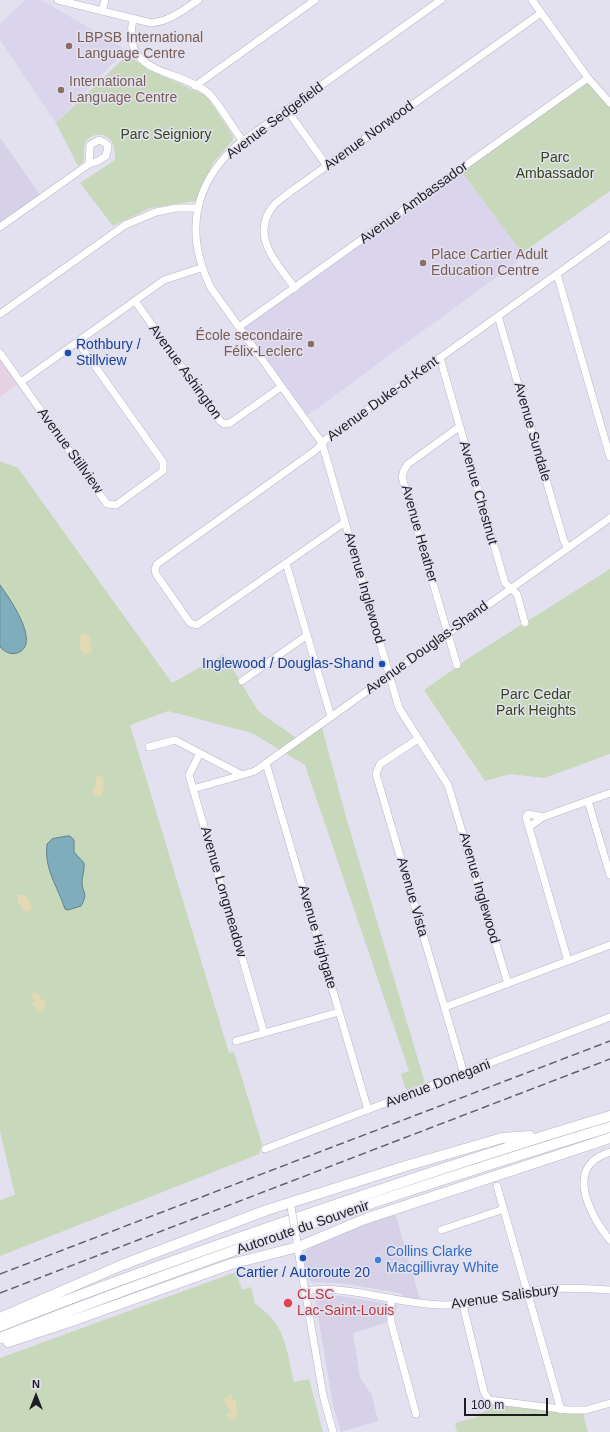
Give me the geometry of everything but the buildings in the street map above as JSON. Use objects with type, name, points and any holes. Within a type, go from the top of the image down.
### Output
[{"type":"highway","name":"Autoroute du Souvenir","points":[[0,1326],[193,1253],[548,1135],[610,1116]]},
{"type":"highway","name":"Autoroute du Souvenir","points":[[0,1338],[210,1259],[432,1184],[610,1127]]},
{"type":"highway","points":[[0,1318],[128,1262],[406,1166],[502,1138],[548,1135]]},
{"type":"highway","points":[[0,1344],[69,1322],[231,1264],[297,1245],[365,1219],[610,1138]]},
{"type":"street","points":[[58,0],[133,20],[150,23],[163,22],[174,17],[198,0]]},
{"type":"street","points":[[102,11],[105,0]]},
{"type":"street","points":[[195,86],[315,0]]},
{"type":"street","name":"Avenue Sedgefield","points":[[198,208],[205,185],[217,166],[243,141],[441,0]]},
{"type":"street","points":[[532,0],[588,78],[610,103]]},
{"type":"street","name":"Avenue Norwood","points":[[295,288],[268,251],[264,237],[266,219],[272,207],[541,13]]},
{"type":"street","points":[[133,20],[131,40],[134,51],[140,59],[148,65],[208,93],[243,141]]},
{"type":"street","name":"Avenue Ambassador","points":[[239,327],[588,78]]},
{"type":"street","points":[[287,110],[327,166]]},
{"type":"street","points":[[0,227],[89,164]]},
{"type":"street","points":[[0,314],[125,225],[156,212],[176,208],[198,208]]},
{"type":"street","name":"Avenue Inglewood","points":[[198,208],[196,241],[201,268],[211,288],[322,443],[399,708],[448,785],[508,984]]},
{"type":"street","name":"Avenue Duke-of-Kent","points":[[286,563],[202,623],[197,625],[190,623],[156,574],[155,569],[157,564],[316,450],[322,443],[610,236]]},
{"type":"street","points":[[21,382],[164,280],[201,268]]},
{"type":"street","points":[[557,274],[610,457]]},
{"type":"street","name":"Avenue Ashington","points":[[135,301],[220,422],[224,424],[230,423],[281,387]]},
{"type":"street","name":"Avenue Sundale","points":[[498,316],[564,541],[568,548]]},
{"type":"street","name":"Avenue Stillview","points":[[0,353],[107,504],[116,505],[163,472],[164,462],[78,342]]},
{"type":"street","name":"Avenue Chestnut","points":[[440,358],[505,583],[517,594],[525,623]]},
{"type":"street","name":"Avenue Heather","points":[[457,665],[402,477],[408,464],[459,427]]},
{"type":"street","name":"Avenue Douglas-Shand","points":[[193,789],[254,771],[390,676],[610,518]]},
{"type":"street","points":[[331,717],[306,636],[286,563],[345,522]]},
{"type":"street","points":[[242,681],[306,636]]},
{"type":"street","name":"Avenue Vista","points":[[418,739],[380,764],[376,774],[464,1074]]},
{"type":"street","points":[[149,746],[175,740],[242,775]]},
{"type":"street","name":"Avenue Longmeadow","points":[[200,753],[189,775],[264,1033]]},
{"type":"street","name":"Avenue Highgate","points":[[266,763],[368,1110]]},
{"type":"street","points":[[529,827],[543,817],[610,792]]},
{"type":"street","points":[[588,801],[610,875]]},
{"type":"street","points":[[543,817],[528,814],[526,817],[568,961]]},
{"type":"street","points":[[445,1007],[610,945]]},
{"type":"street","points":[[236,1041],[339,1012]]},
{"type":"street","name":"Avenue Donegani","points":[[265,1149],[610,1017]]},
{"type":"street","points":[[610,1152],[598,1157],[591,1163],[586,1171],[585,1188],[594,1218],[610,1240]]},
{"type":"street","points":[[497,1186],[561,1410]]},
{"type":"street","points":[[290,1205],[326,1411],[332,1432]]},
{"type":"street","points":[[442,1230],[504,1209]]},
{"type":"street","name":"Avenue Salisbury","points":[[305,1292],[336,1289],[428,1304],[463,1305],[564,1288],[610,1290]]},
{"type":"street","points":[[391,1298],[391,1322],[416,1414]]},
{"type":"street","points":[[463,1305],[484,1392],[489,1400],[561,1410],[586,1410],[610,1403]]},
{"type":"shaded area","name":"International Language Centre","points":[[25,0],[42,0],[128,51],[118,58],[56,123],[0,40],[0,24]]},
{"type":"shaded area","points":[[0,138],[41,196],[0,226]]},
{"type":"shaded area","name":"Place Cartier Adult Education Centre","points":[[461,171],[525,256],[304,418],[239,327]]},
{"type":"shaded area","points":[[0,353],[21,382],[0,397]]},
{"type":"shaded area","points":[[395,1213],[420,1299],[404,1297],[400,1293],[340,1283],[312,1282],[308,1279],[305,1263],[307,1259],[306,1254],[304,1254],[312,1247],[312,1245],[338,1232]]},
{"type":"shaded area","points":[[320,1295],[339,1296],[398,1305],[394,1320],[353,1333],[360,1377],[372,1396],[378,1421],[341,1432],[333,1405],[315,1298]]},
{"type":"green space","name":"Parc Seigniory","points":[[130,57],[149,70],[207,96],[233,136],[233,140],[213,163],[196,201],[150,208],[113,226],[80,183],[115,160],[115,150],[111,140],[107,137],[99,135],[95,135],[88,139],[85,143],[83,162],[78,166],[56,123],[121,61]]},
{"type":"green space","name":"Parc Ambassador","points":[[588,78],[610,104],[610,191],[522,253],[461,171]]},
{"type":"green space","points":[[0,461],[18,468],[172,683],[224,654],[258,711],[299,740],[321,724],[346,817],[425,1083],[406,1090],[401,1074],[409,1071],[305,765],[252,733],[168,711],[130,725],[229,1053],[234,1052],[262,1144],[259,1154],[0,1256],[0,1200],[15,1195],[0,1131]]},
{"type":"green space","name":"Parc Cedar Park Heights","points":[[610,569],[610,754],[544,778],[510,774],[485,781],[424,690],[472,656]]},
{"type":"green space","points":[[236,1272],[242,1290],[251,1287],[255,1304],[273,1320],[279,1329],[286,1348],[294,1382],[309,1379],[323,1432],[0,1432],[0,1358]]},
{"type":"green space","points":[[490,1404],[563,1413],[583,1413],[588,1432],[457,1432],[455,1423],[477,1417],[477,1414],[486,1411]]},
{"type":"sand","points":[[86,633],[91,639],[89,644],[93,649],[87,654],[82,652],[79,646],[81,643],[79,641],[80,636]]},
{"type":"sand","points":[[100,775],[104,780],[102,795],[96,797],[92,792],[95,786],[96,777]]},
{"type":"sand","points":[[18,895],[26,896],[32,906],[30,912],[25,911],[17,902]]},
{"type":"sand","points":[[35,992],[40,995],[41,1000],[43,999],[46,1001],[44,1011],[38,1012],[32,1004],[36,1001],[32,999],[31,995]]},
{"type":"sand","points":[[231,1395],[237,1402],[235,1406],[238,1411],[237,1416],[232,1420],[227,1416],[227,1414],[232,1411],[226,1406],[224,1399]]},
{"type":"water","points":[[0,585],[16,609],[25,631],[26,641],[24,648],[17,653],[8,653],[0,647]]},
{"type":"water","points":[[70,836],[74,840],[74,852],[84,863],[82,886],[85,896],[81,906],[68,910],[65,909],[47,861],[47,844],[52,839]]},
{"type":"railway","points":[[0,1274],[610,1041]]},
{"type":"railway","points":[[0,1293],[610,1059]]},
{"type":"place","name":"LBPSB International Language Centre","points":[[69,46]]},
{"type":"place","name":"International Language Centre","points":[[61,90]]},
{"type":"place","name":"Place Cartier Adult Education Centre","points":[[423,263]]},
{"type":"place","name":"École secondaire Félix-Leclerc","points":[[311,344]]},
{"type":"place","name":"Rothbury / Stillview","points":[[68,353]]},
{"type":"place","name":"Inglewood / Douglas-Shand","points":[[382,664]]},
{"type":"place","name":"Cartier / Autoroute 20","points":[[303,1258]]},
{"type":"place","name":"Collins Clarke Macgillivray White","points":[[378,1260]]},
{"type":"place","name":"CLSC Lac-Saint-Louis","points":[[288,1303]]}]
